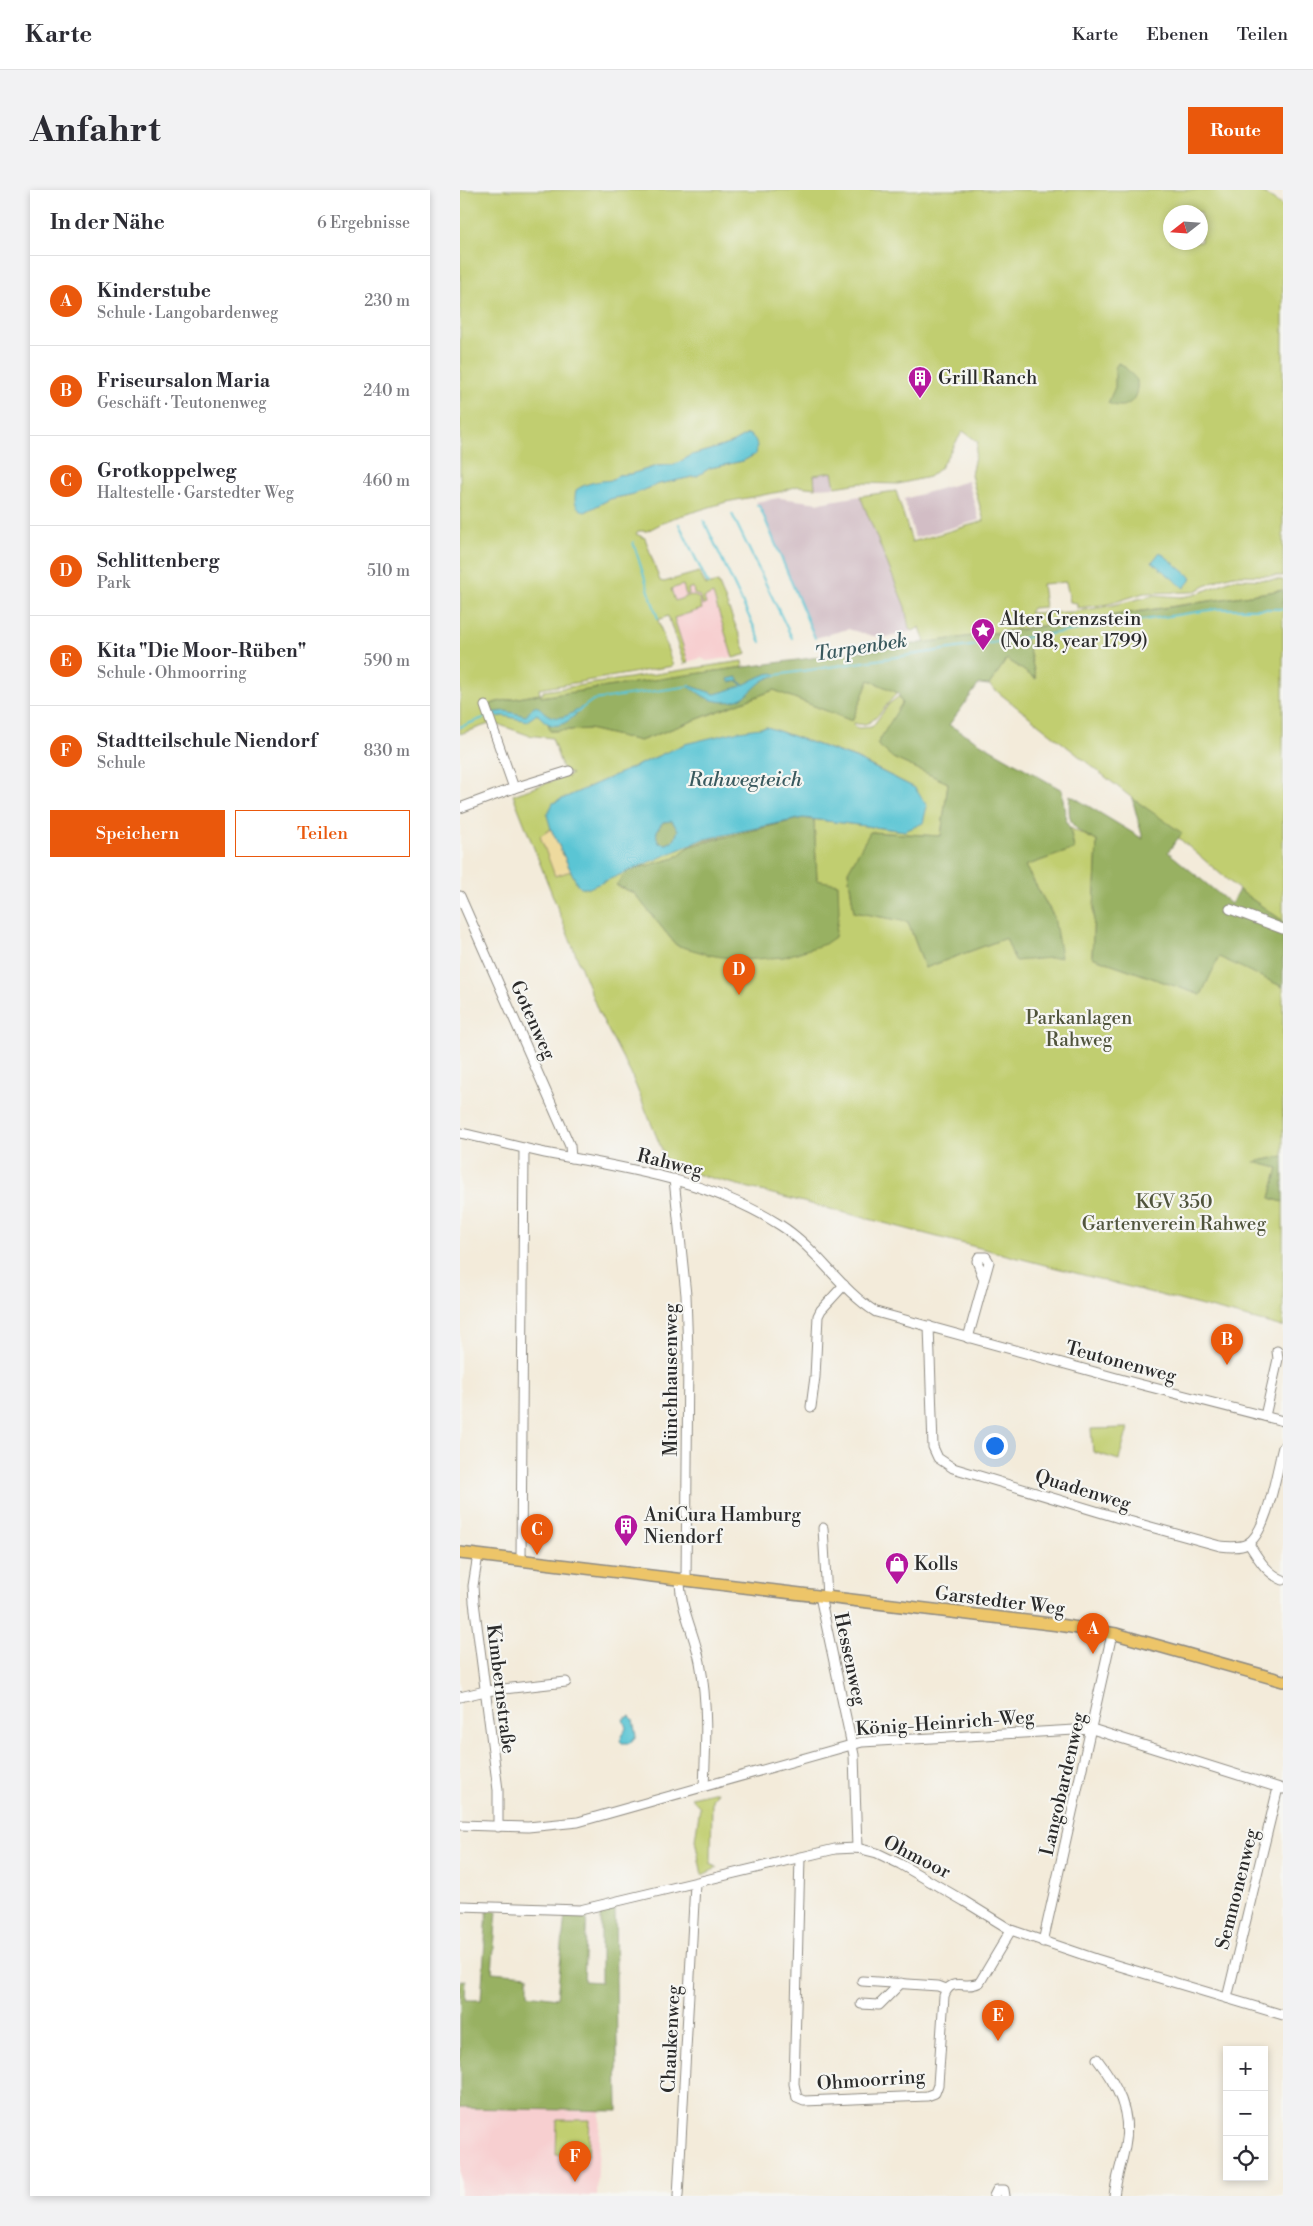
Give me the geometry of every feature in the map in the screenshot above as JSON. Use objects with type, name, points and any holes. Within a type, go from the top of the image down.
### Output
[{"type":"main road","name":"Garstedter Weg","points":[[460,1553],[1059,1625],[1112,1634],[1283,1681]]},
{"type":"street","points":[[487,713],[514,788]]},
{"type":"street","points":[[460,808],[514,788],[569,771]]},
{"type":"street","name":"Gotenweg","points":[[460,896],[570,1146],[571,1158]]},
{"type":"street","points":[[1230,909],[1283,929]]},
{"type":"street","name":"Rahweg","points":[[460,1133],[674,1179],[710,1190],[780,1224],[793,1234],[844,1284]]},
{"type":"street","points":[[521,1560],[524,1148]]},
{"type":"street","name":"Münchhausenweg","points":[[674,1179],[686,1295],[688,1343],[683,1580],[680,1593],[700,1660],[705,1695],[707,1730],[704,1786]]},
{"type":"street","points":[[968,1338],[984,1280]]},
{"type":"street","points":[[811,1407],[815,1377],[818,1316],[844,1284]]},
{"type":"street","name":"Teutonenweg","points":[[844,1284],[856,1297],[876,1312],[1283,1421]]},
{"type":"street","name":"Quadenweg","points":[[929,1326],[933,1447],[938,1458],[945,1463],[953,1468],[1199,1541],[1227,1547],[1249,1544]]},
{"type":"street","points":[[1265,1416],[1278,1359],[1277,1351]]},
{"type":"street","points":[[1283,1447],[1262,1526],[1249,1544],[1264,1567],[1283,1580]]},
{"type":"street","points":[[823,1597],[824,1528]]},
{"type":"street","name":"Kimbernstraße","points":[[478,1555],[474,1602],[498,1790],[498,1827]]},
{"type":"street","name":"Hessenweg","points":[[823,1597],[854,1755],[857,1848]]},
{"type":"street","name":"Langobardenweg","points":[[1044,1942],[1112,1634]]},
{"type":"street","points":[[460,1697],[566,1682]]},
{"type":"street","name":"König-Heinrich-Weg","points":[[460,1825],[528,1827],[578,1822],[862,1742],[1092,1729],[1280,1789]]},
{"type":"street","name":"Semnonenweg","points":[[1227,1998],[1280,1789]]},
{"type":"street","name":"Ohmoor","points":[[460,1906],[580,1910],[835,1849],[857,1848],[876,1853],[900,1864],[964,1900],[1011,1930],[1044,1942],[1283,2015]]},
{"type":"street","name":"Ohmoorring","points":[[800,1857],[794,2084],[797,2098],[804,2101],[861,2100],[927,2096],[935,2093],[938,2085],[946,1989]]},
{"type":"street","name":"Chaukenweg","points":[[678,2196],[695,1884]]},
{"type":"street","points":[[862,1981],[938,1986],[946,1989],[954,1984],[972,1985],[980,1982],[1011,1930]]},
{"type":"street","points":[[884,1982],[884,1991],[888,1996]]},
{"type":"street","points":[[861,2004],[878,2004],[900,1983]]},
{"type":"street","points":[[1097,2059],[1116,2086],[1127,2120],[1125,2146],[1114,2196]]},
{"type":"street","points":[[994,2196],[997,2190],[1001,2189],[1004,2190],[1005,2196]]},
{"type":"shaded area","points":[[833,472],[835,487],[815,488],[813,475]]},
{"type":"shaded area","points":[[968,481],[979,520],[915,538],[904,499]]},
{"type":"shaded area","points":[[860,496],[905,607],[907,623],[913,631],[886,637],[873,636],[848,629],[815,638],[760,507],[756,502],[779,498],[819,503]]},
{"type":"shaded area","points":[[694,578],[700,591],[715,589],[734,657],[707,661],[701,658],[687,662],[664,588]]},
{"type":"shaded area","points":[[460,2108],[600,2111],[597,2196],[460,2196]]},
{"type":"green space","points":[[460,190],[1258,190],[1283,206],[1283,576],[1234,575],[1222,578],[1193,592],[1144,593],[1109,604],[1077,608],[1077,603],[1070,602],[1066,582],[1042,584],[1045,607],[1032,608],[1029,613],[1072,612],[1109,606],[1155,595],[1181,597],[1194,595],[1234,579],[1283,580],[1283,590],[925,643],[920,627],[913,631],[909,629],[905,607],[860,496],[896,491],[912,542],[984,521],[971,475],[978,442],[963,431],[940,468],[929,477],[898,484],[860,483],[835,487],[832,472],[814,475],[815,488],[798,486],[779,492],[726,502],[670,519],[647,531],[638,531],[636,534],[645,538],[660,581],[664,582],[699,572],[706,585],[718,582],[747,654],[733,658],[713,594],[704,598],[706,604],[703,605],[700,596],[694,594],[693,587],[688,589],[689,594],[686,595],[683,585],[671,589],[675,601],[691,595],[699,598],[702,609],[674,618],[688,662],[684,664],[668,616],[658,620],[673,666],[539,689],[540,694],[493,703],[489,724],[460,734]],"holes":[[[748,434],[756,454],[743,461],[710,468],[697,476],[659,484],[634,494],[610,499],[585,512],[597,482],[613,480],[618,475],[631,474],[657,466],[674,465],[692,455],[730,444]]]},
{"type":"green space","points":[[1118,363],[1123,365],[1137,380],[1134,398],[1126,405],[1121,406],[1108,403],[1115,387],[1115,368]]},
{"type":"green space","points":[[1283,590],[1283,609],[1217,609],[1026,637],[1036,679],[1007,659],[989,685],[979,684],[949,725],[1062,790],[1066,822],[1070,828],[1074,849],[1025,866],[1054,917],[1061,957],[1015,961],[1006,938],[925,968],[908,922],[854,912],[848,871],[870,832],[941,836],[948,783],[893,758],[877,744],[902,703],[898,693],[869,680],[852,721],[774,690],[640,741],[589,729],[550,731],[547,719],[533,713],[525,720],[506,714],[490,716],[486,706],[497,702],[540,694],[541,697],[1024,629]]},
{"type":"green space","points":[[1217,609],[1283,609],[1283,921],[1244,894],[1132,798],[989,685],[1007,659],[1036,679],[1026,637]]},
{"type":"green space","points":[[742,661],[743,667],[541,697],[540,694],[543,694],[543,691]]},
{"type":"green space","points":[[869,680],[898,693],[873,720],[861,724],[854,723],[855,727],[872,727],[889,704],[899,696],[902,703],[893,758],[948,783],[941,836],[871,832],[848,872],[854,912],[908,922],[925,968],[1006,938],[1054,917],[1025,866],[1074,849],[1070,828],[1097,841],[1092,957],[1201,995],[1219,956],[1283,987],[1283,1156],[1255,1162],[1278,1168],[1270,1198],[1283,1202],[1283,1327],[669,1167],[631,1074],[598,1011],[513,795],[572,774],[563,770],[552,738],[528,735],[503,726],[494,725],[490,716],[533,713],[547,719],[551,731],[589,729],[640,741],[774,690],[852,721]],"holes":[[[767,727],[856,758],[915,788],[905,831],[803,818],[701,840],[650,861],[577,883],[551,829],[553,803],[685,744]],[[814,820],[817,880],[676,945],[634,893],[617,886],[628,871],[675,858],[690,846],[709,840]]]},
{"type":"green space","points":[[1070,795],[1143,839],[1132,798],[1182,833],[1168,852],[1231,904],[1239,890],[1283,921],[1283,987],[1219,957],[1201,995],[1092,957],[1097,841],[1076,828],[1070,819]]},
{"type":"green space","points":[[803,818],[814,820],[817,880],[838,884],[839,912],[835,937],[825,944],[784,957],[741,960],[710,955],[676,945],[634,893],[616,885],[628,871],[675,858],[690,846]]},
{"type":"green space","points":[[672,821],[678,830],[675,839],[667,844],[659,843],[656,834],[659,827],[663,822]]},
{"type":"green space","points":[[1283,1156],[1283,1202],[1270,1198],[1278,1168],[1254,1162]]},
{"type":"green space","points":[[1128,1428],[1119,1460],[1093,1452],[1091,1429]]},
{"type":"green space","points":[[717,1791],[712,1800],[711,1864],[717,1868],[702,1875],[695,1840],[700,1807],[691,1797]]},
{"type":"green space","points":[[615,1908],[618,2111],[460,2108],[460,1981],[466,1981],[465,2000],[481,2000],[487,1911],[497,1911],[492,1972],[528,1975],[528,1994],[557,1998],[565,1914],[587,1912],[584,1981],[601,1982],[601,1911]]},
{"type":"green space","points":[[557,2120],[590,2120],[588,2156],[556,2155]]},
{"type":"sand","points":[[551,829],[571,871],[555,876],[540,836]]},
{"type":"water","points":[[748,434],[756,442],[756,454],[743,461],[710,468],[697,476],[659,484],[634,494],[610,499],[585,512],[576,503],[576,490],[585,485],[598,481],[613,480],[618,475],[631,474],[657,466],[674,465],[692,455],[730,444]]},
{"type":"water","points":[[1160,552],[1192,578],[1184,588],[1152,562]]},
{"type":"water","points":[[773,673],[778,675],[762,681],[740,699],[728,702],[716,701],[705,697],[688,685],[715,694],[742,686],[739,681],[729,682],[728,679],[737,677],[743,685]]},
{"type":"water","points":[[534,706],[554,717],[563,717],[582,707],[572,718],[558,725],[547,723],[537,714],[527,721],[504,716],[491,717],[489,713],[505,711],[526,716]]},
{"type":"water","name":"Rahwegteich","points":[[767,727],[855,758],[915,788],[927,806],[923,823],[905,831],[803,818],[701,840],[589,888],[581,888],[577,884],[551,829],[547,815],[553,803],[685,744],[739,731]],"holes":[[[672,821],[678,830],[675,839],[667,844],[659,843],[657,832],[663,822]]]},
{"type":"water","points":[[630,1716],[633,1719],[636,1736],[630,1743],[622,1743],[620,1741],[626,1728],[623,1719]]},
{"type":"waterway","points":[[757,505],[760,507],[815,638]]},
{"type":"waterway","points":[[732,514],[792,638]]},
{"type":"waterway","points":[[704,521],[761,642]]},
{"type":"waterway","points":[[679,524],[708,584]]},
{"type":"waterway","points":[[633,542],[658,619]]},
{"type":"waterway","name":"Tarpenbek","points":[[776,675],[1217,609],[1283,609]]},
{"type":"waterway","name":"Tarpenbek","points":[[577,712],[593,700],[690,686]]},
{"type":"waterway","name":"Tarpenbek","points":[[460,727],[486,717]]},
{"type":"place","name":"Grill Ranch","points":[[920,399]]},
{"type":"place","name":"Alter Grenzstein (No 18, year 1799)","points":[[983,651]]},
{"type":"place","name":"Schlittenberg","points":[[739,995]]},
{"type":"place","name":"Friseursalon Maria","points":[[1227,1365]]},
{"type":"place","name":"AniCura Hamburg Niendorf","points":[[626,1547]]},
{"type":"place","name":"Grotkoppelweg","points":[[537,1555]]},
{"type":"place","name":"Kolls","points":[[897,1585]]},
{"type":"place","name":"Kinderstube","points":[[1093,1654]]},
{"type":"place","name":"Kita \"Die Moor-Rüben\"","points":[[998,2041]]},
{"type":"place","name":"Stadtteilschule Niendorf","points":[[575,2182]]},
{"type":"park label","name":"Parkanlagen Rahweg","points":[[1079,1029]]},
{"type":"park label","name":"KGV 350 Gartenverein Rahweg","points":[[1174,1213]]}]
